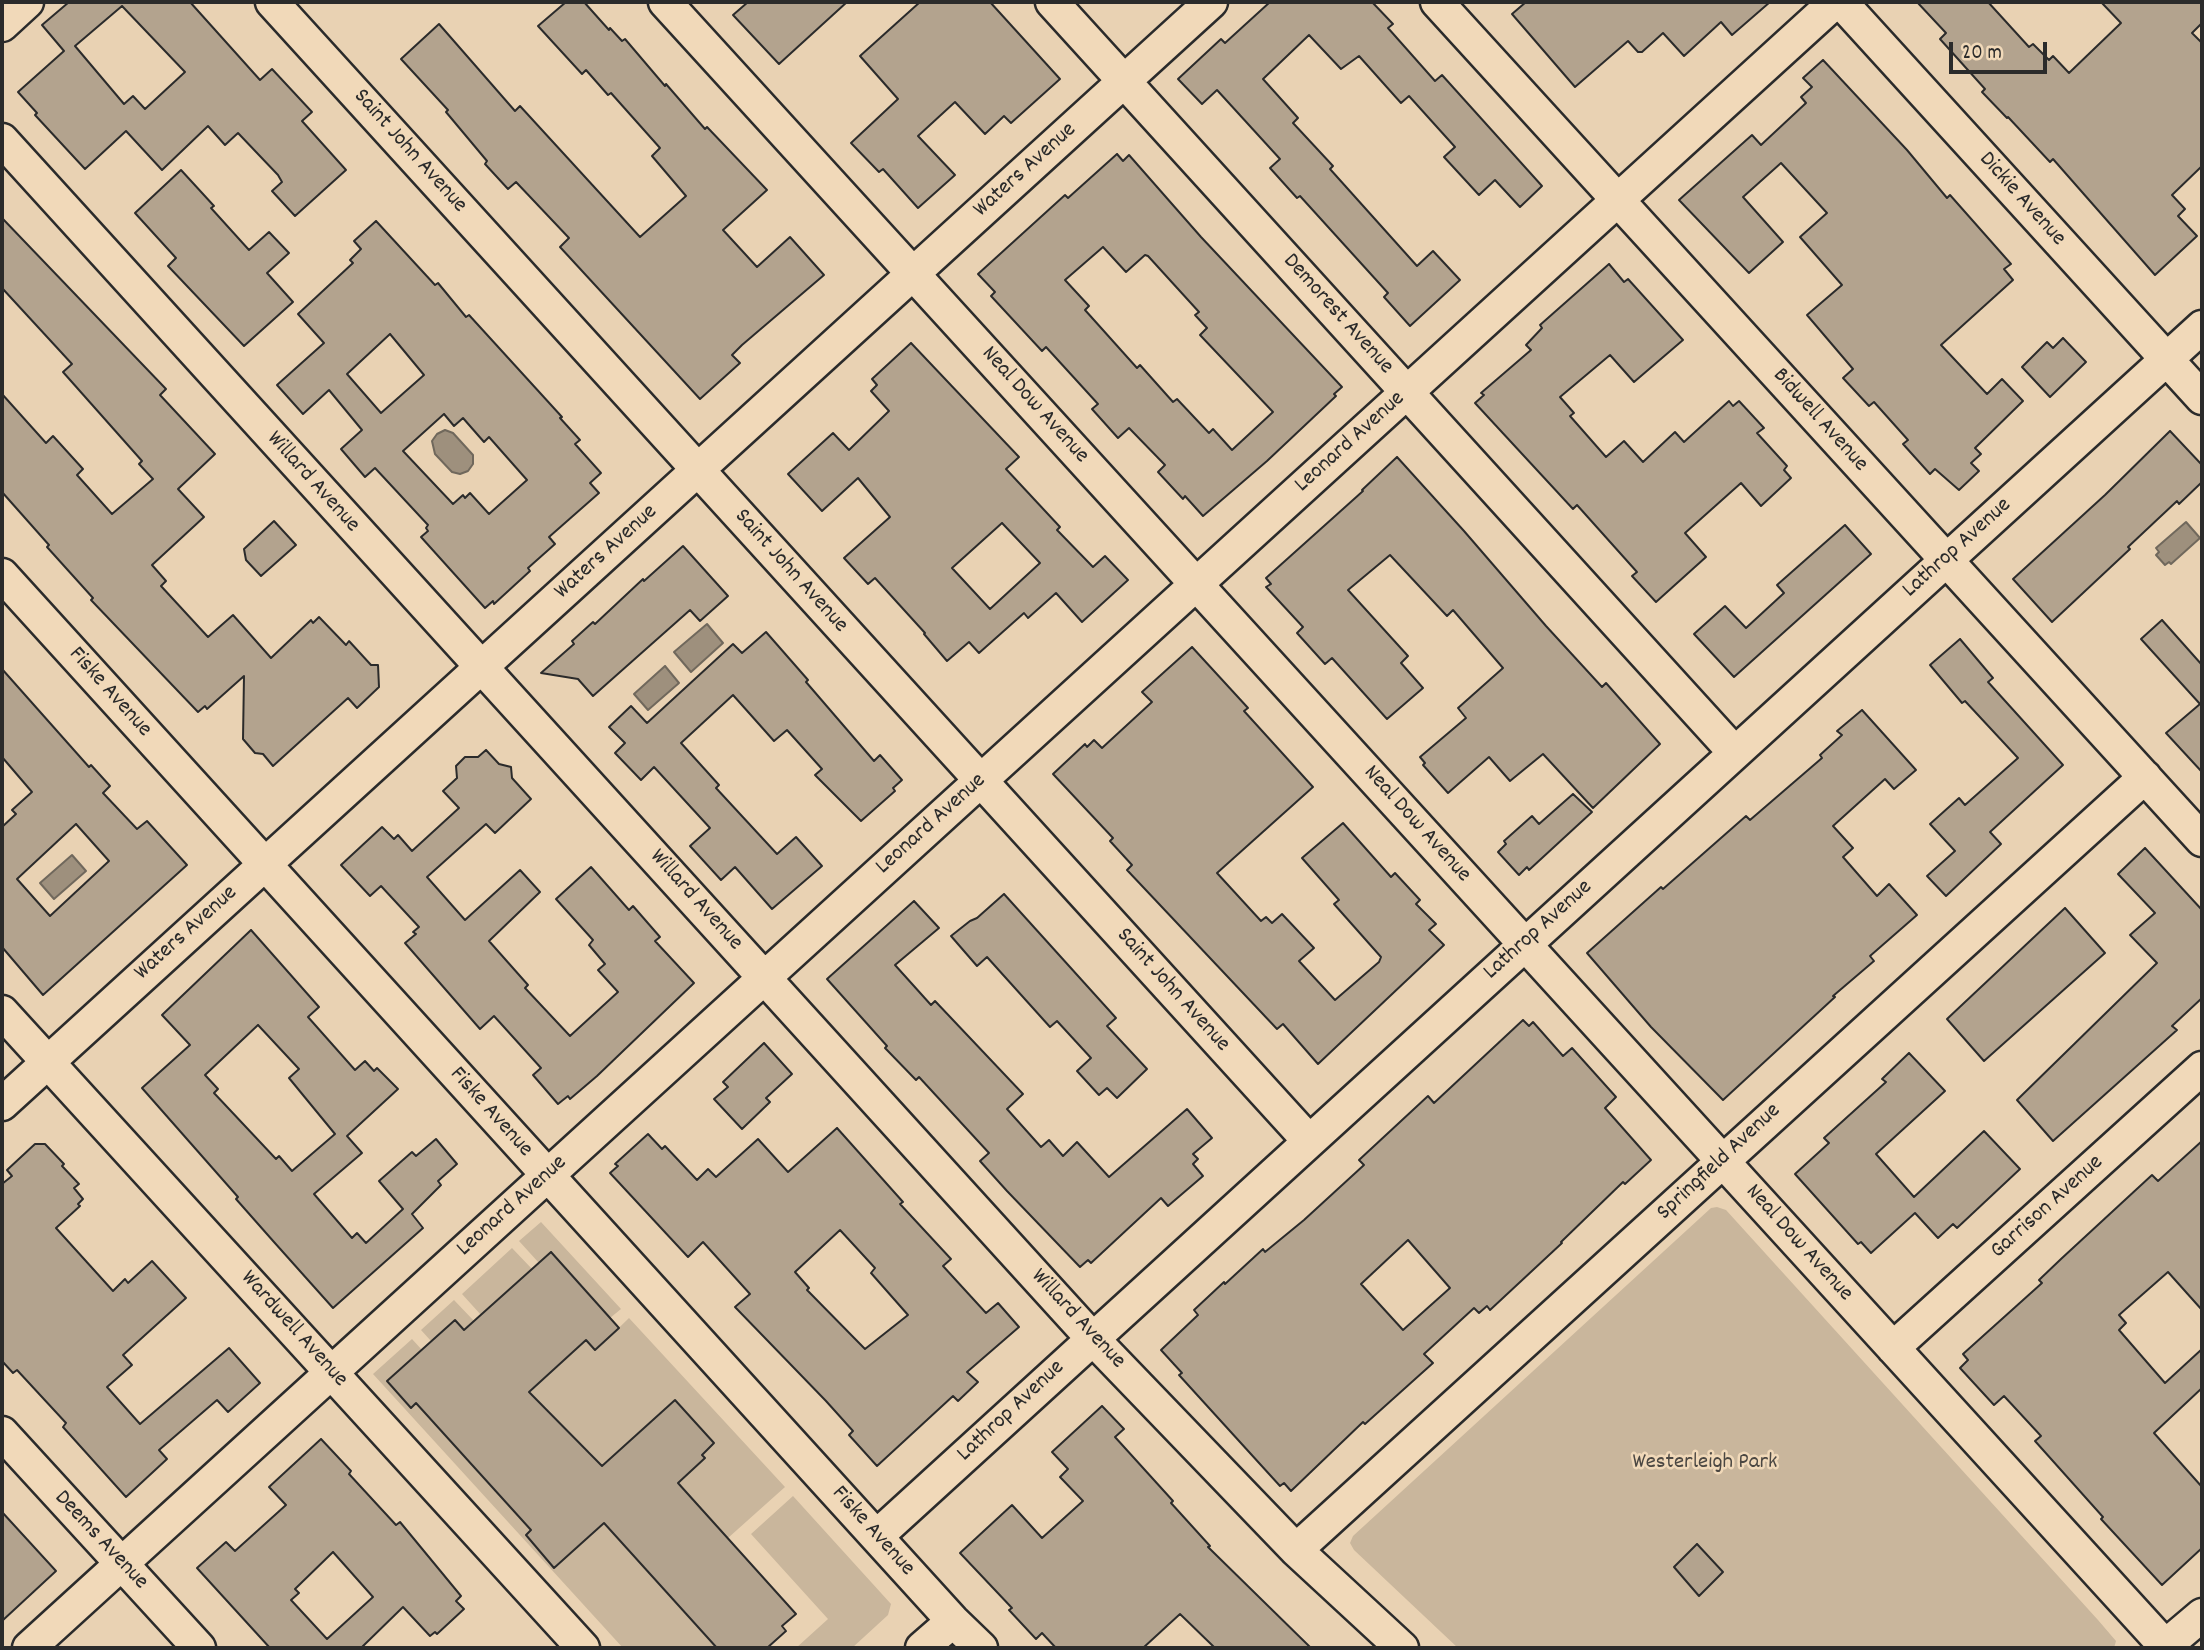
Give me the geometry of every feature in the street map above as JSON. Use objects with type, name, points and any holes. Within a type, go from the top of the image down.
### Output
[{"type":"street","points":[[2,25],[27,2]]},
{"type":"street","name":"Saint John Avenue","points":[[272,2],[1309,1141]]},
{"type":"street","name":"Neal Dow Avenue","points":[[665,2],[2165,1648]]},
{"type":"street","name":"Demorest Avenue","points":[[1052,2],[1735,753]]},
{"type":"street","name":"Waters Avenue","points":[[2,1104],[1211,2]]},
{"type":"street","name":"Bidwell Avenue","points":[[1437,2],[2202,840]]},
{"type":"street","name":"Leonard Avenue","points":[[29,1648],[1835,2]]},
{"type":"street","name":"Dickie Avenue","points":[[1841,2],[2202,398]]},
{"type":"street","name":"Willard Avenue","points":[[2,141],[1092,1338],[1296,1550],[1402,1648]]},
{"type":"street","name":"Lathrop Avenue","points":[[877,1536],[2202,327]]},
{"type":"street","name":"Fiske Avenue","points":[[2,575],[953,1621],[981,1648]]},
{"type":"street","name":"Springfield Avenue","points":[[1296,1550],[2145,777]]},
{"type":"street","name":"Wardwell Avenue","points":[[2,1012],[583,1648]]},
{"type":"street","name":"Garrison Avenue","points":[[1893,1348],[2202,1068]]},
{"type":"street","name":"Deems Avenue","points":[[2,1433],[199,1648]]},
{"type":"street","points":[[2165,1648],[2202,1615]]},
{"type":"street","points":[[922,1648],[953,1621]]},
{"type":"green space","name":"Westerleigh Park","points":[[1711,1208],[1726,1210],[2098,1620],[2116,1641],[2114,1648],[1458,1648],[1354,1550],[1350,1543],[1353,1536]]},
{"type":"green space","points":[[541,1222],[621,1309],[610,1318],[539,1263],[519,1241]]},
{"type":"green space","points":[[512,1248],[532,1269],[481,1315],[462,1294]]},
{"type":"green space","points":[[454,1300],[474,1321],[465,1330],[455,1320],[431,1341],[421,1330]]},
{"type":"green space","points":[[629,1318],[785,1487],[728,1538],[678,1483],[714,1443],[676,1400],[593,1473],[586,1465],[594,1457],[589,1451],[580,1459],[524,1396],[586,1340],[596,1350]]},
{"type":"green space","points":[[412,1339],[422,1350],[387,1381],[411,1407],[416,1403],[531,1530],[526,1536],[554,1567],[620,1498],[610,1530],[717,1648],[623,1648],[373,1374]]},
{"type":"green space","points":[[793,1496],[891,1604],[888,1615],[852,1648],[796,1648],[828,1619],[751,1534]]},
{"type":"shaded area","points":[[445,430],[453,433],[473,455],[473,464],[468,471],[460,474],[452,472],[435,454],[432,441],[437,434]]},
{"type":"shaded area","points":[[2186,522],[2200,538],[2171,564],[2169,562],[2165,565],[2156,555],[2159,552],[2156,548]]},
{"type":"shaded area","points":[[707,624],[723,643],[691,672],[674,652]]},
{"type":"shaded area","points":[[665,666],[679,683],[648,710],[634,694]]},
{"type":"shaded area","points":[[72,855],[86,871],[54,899],[40,883]]},
{"type":"building","points":[[69,2],[190,2],[260,80],[272,69],[312,112],[302,121],[346,170],[295,216],[272,191],[282,182],[278,175],[238,133],[225,145],[208,126],[162,170],[126,131],[85,169],[35,115],[37,113],[18,92],[64,51],[42,25]],"holes":[[[122,6],[185,72],[145,109],[133,96],[124,104],[75,46]]]},
{"type":"building","points":[[566,2],[584,2],[609,30],[610,28],[622,41],[625,39],[705,129],[707,127],[767,190],[723,230],[757,267],[790,237],[824,275],[732,355],[740,363],[700,399],[560,247],[569,238],[516,182],[508,189],[485,164],[487,161],[446,112],[448,110],[401,59],[439,24],[515,111],[520,106],[640,237],[686,196],[652,156],[660,148],[611,93],[608,95],[586,70],[582,74],[538,26]]},
{"type":"building","points":[[748,2],[847,2],[779,64],[733,15]]},
{"type":"building","points":[[920,2],[990,2],[1060,79],[1011,123],[1004,116],[985,134],[955,102],[918,136],[955,175],[918,208],[883,169],[879,172],[851,143],[898,99],[860,56]]},
{"type":"building","points":[[1270,2],[1372,2],[1393,24],[1388,28],[1435,81],[1442,75],[1542,186],[1520,207],[1495,180],[1479,195],[1444,157],[1455,147],[1409,96],[1401,103],[1359,56],[1341,69],[1309,35],[1263,79],[1298,118],[1293,123],[1333,166],[1330,169],[1417,266],[1433,251],[1460,280],[1410,326],[1384,297],[1388,293],[1300,196],[1297,198],[1270,168],[1280,159],[1217,90],[1202,104],[1178,79],[1221,39],[1225,43]]},
{"type":"building","points":[[1526,2],[1770,2],[1732,35],[1721,22],[1684,56],[1663,33],[1642,52],[1638,52],[1628,41],[1575,87],[1512,14]]},
{"type":"building","points":[[1917,2],[1988,2],[2029,47],[2033,44],[2049,60],[2053,56],[2069,73],[2121,23],[2101,2],[2202,2],[2202,23],[2192,33],[2202,43],[2202,166],[2172,195],[2185,209],[2178,216],[2197,236],[2155,275],[2053,159],[2050,162],[1982,92],[1985,89],[1940,39],[1946,33]]},
{"type":"building","points":[[1823,60],[1907,150],[1947,198],[1950,195],[2011,264],[2004,269],[2013,280],[1941,345],[1987,394],[2002,379],[2023,401],[1975,448],[1981,454],[1971,463],[1979,471],[1959,490],[1935,469],[1930,474],[1903,444],[1908,440],[1874,402],[1869,406],[1843,378],[1853,369],[1807,315],[1842,285],[1800,237],[1827,213],[1781,163],[1743,197],[1783,242],[1749,273],[1679,200],[1752,135],[1761,145],[1806,103],[1801,97],[1812,87],[1803,78]]},
{"type":"building","points":[[1117,154],[1123,161],[1129,155],[1201,237],[1342,387],[1334,394],[1336,396],[1267,461],[1203,516],[1158,472],[1165,465],[1129,428],[1118,438],[1092,409],[1098,404],[1046,347],[1042,351],[991,296],[995,292],[978,274],[1065,195],[1068,198]],"holes":[[[1103,247],[1126,272],[1145,255],[1148,256],[1199,312],[1195,315],[1207,328],[1200,335],[1273,412],[1232,450],[1213,429],[1209,433],[1177,399],[1173,402],[1140,365],[1137,368],[1085,310],[1089,306],[1065,280]]]},
{"type":"building","points":[[181,170],[249,250],[269,232],[289,253],[267,273],[293,302],[244,346],[168,266],[176,258],[135,213]]},
{"type":"building","points":[[2,218],[166,389],[160,395],[215,454],[178,489],[204,517],[152,565],[166,581],[161,586],[208,637],[233,615],[271,658],[311,620],[313,623],[319,617],[346,645],[349,641],[371,665],[378,665],[379,687],[357,708],[348,698],[273,766],[263,754],[255,753],[243,739],[244,676],[207,709],[205,706],[198,712],[91,600],[93,598],[2,492],[2,394],[46,443],[53,436],[83,469],[77,475],[112,514],[153,479],[139,464],[142,461],[63,372],[72,364],[2,288]]},
{"type":"building","points":[[376,221],[435,285],[438,283],[466,317],[469,315],[562,417],[560,418],[580,440],[575,444],[601,473],[590,483],[599,493],[549,537],[555,544],[528,568],[530,571],[494,604],[493,601],[485,608],[421,537],[428,531],[428,525],[375,468],[365,477],[341,449],[362,430],[329,390],[303,414],[277,385],[324,343],[298,314],[353,263],[350,260],[361,249],[354,241]],"holes":[[[390,334],[424,375],[381,413],[347,374]],[[444,414],[454,426],[463,418],[484,442],[489,437],[527,480],[489,514],[470,493],[465,498],[463,495],[453,504],[403,451]]]},
{"type":"building","points":[[1609,264],[1624,282],[1628,279],[1683,340],[1634,382],[1610,355],[1560,397],[1574,413],[1570,416],[1606,457],[1624,441],[1643,462],[1675,432],[1684,442],[1729,401],[1733,406],[1739,401],[1764,428],[1757,433],[1787,466],[1784,470],[1791,478],[1761,506],[1741,483],[1685,533],[1706,557],[1656,602],[1632,576],[1637,572],[1577,505],[1573,509],[1475,403],[1484,395],[1481,393],[1531,350],[1526,345],[1542,328],[1540,325]]},
{"type":"building","points":[[2063,338],[2086,362],[2050,397],[2022,367],[2047,342],[2053,348]]},
{"type":"building","points":[[911,343],[1019,457],[1006,469],[1060,527],[1057,530],[1093,567],[1105,556],[1128,580],[1082,622],[1056,593],[1028,618],[1024,613],[979,653],[969,642],[947,661],[875,578],[868,584],[844,558],[890,517],[858,478],[822,511],[788,474],[833,433],[849,450],[889,411],[871,391],[877,385],[872,379]],"holes":[[[1002,523],[1040,563],[990,609],[952,568]]]},
{"type":"building","points":[[2170,431],[2202,465],[2202,482],[2179,504],[2177,501],[2052,622],[2013,579]]},
{"type":"building","points":[[1397,457],[1546,626],[1602,687],[1606,683],[1660,744],[1593,808],[1543,754],[1510,781],[1489,757],[1448,793],[1423,765],[1425,763],[1420,757],[1466,718],[1458,708],[1503,668],[1453,610],[1447,616],[1390,555],[1348,590],[1408,656],[1401,663],[1423,688],[1387,719],[1332,658],[1325,664],[1297,633],[1303,627],[1266,587],[1271,584],[1266,578]]},
{"type":"building","points":[[274,521],[296,545],[261,576],[246,560],[244,549]]},
{"type":"building","points":[[1845,525],[1871,554],[1734,677],[1694,634],[1725,606],[1746,628],[1784,593],[1777,585]]},
{"type":"building","points":[[683,546],[728,596],[700,621],[690,610],[593,696],[578,679],[541,673],[574,644],[572,641],[593,622],[595,624]]},
{"type":"building","points":[[2162,620],[2202,665],[2202,772],[2166,733],[2200,704],[2141,639]]},
{"type":"building","points":[[766,632],[874,761],[880,755],[902,780],[893,788],[895,791],[861,821],[815,775],[822,769],[787,730],[774,741],[733,695],[681,743],[719,785],[716,788],[777,854],[796,837],[822,866],[772,909],[735,867],[721,880],[690,846],[710,828],[654,767],[641,780],[615,753],[625,743],[609,727],[631,706],[647,723],[733,644],[742,653]]},
{"type":"building","points":[[1960,639],[1993,678],[1988,682],[2063,765],[1990,832],[2001,844],[1946,896],[1927,876],[1955,851],[1930,824],[1959,798],[1965,805],[2018,758],[1965,701],[1962,703],[1930,665]]},
{"type":"building","points":[[1192,647],[1248,708],[1244,711],[1313,787],[1217,873],[1261,921],[1266,917],[1272,923],[1282,914],[1314,948],[1299,961],[1335,1000],[1379,962],[1381,957],[1334,904],[1339,900],[1302,858],[1343,823],[1391,877],[1395,873],[1420,900],[1416,904],[1436,924],[1429,930],[1444,945],[1318,1064],[1283,1024],[1277,1029],[1127,870],[1132,865],[1110,841],[1113,838],[1053,774],[1085,744],[1087,747],[1094,740],[1102,748],[1152,702],[1142,692]]},
{"type":"building","points":[[2,669],[89,767],[91,765],[110,786],[103,793],[137,829],[147,821],[187,865],[43,995],[2,947],[2,827],[16,814],[12,810],[32,792],[2,757]],"holes":[[[76,824],[109,861],[50,916],[17,879]]]},
{"type":"building","points":[[1862,710],[1916,770],[1894,789],[1885,779],[1833,826],[1853,848],[1843,857],[1877,896],[1889,884],[1917,915],[1870,956],[1874,961],[1723,1100],[1651,1027],[1587,953],[1746,816],[1750,820],[1822,758],[1820,755],[1842,735],[1837,731]]},
{"type":"building","points":[[486,750],[499,764],[511,767],[512,778],[531,799],[495,833],[486,824],[427,877],[465,920],[520,870],[540,892],[489,941],[528,985],[525,988],[570,1036],[618,992],[598,970],[605,964],[589,945],[593,940],[556,899],[591,867],[629,910],[633,906],[660,937],[655,941],[694,983],[597,1076],[570,1099],[568,1096],[558,1104],[533,1075],[541,1068],[494,1016],[480,1029],[405,943],[416,934],[413,932],[419,927],[381,886],[370,896],[341,865],[382,827],[394,839],[398,835],[412,851],[459,808],[443,791],[457,778],[456,766],[465,757],[478,757]]},
{"type":"building","points":[[1573,794],[1592,812],[1529,870],[1527,867],[1519,875],[1498,852],[1506,844],[1504,841],[1532,816],[1539,824]]},
{"type":"building","points":[[2145,848],[2202,910],[2202,998],[2172,1026],[2177,1030],[2053,1141],[2017,1100],[2157,963],[2130,935],[2155,913],[2118,874]]},
{"type":"building","points":[[1004,894],[1116,1018],[1107,1026],[1147,1069],[1117,1098],[1107,1088],[1099,1095],[1077,1071],[1091,1058],[1057,1021],[1050,1027],[987,957],[977,966],[951,936]]},
{"type":"building","points":[[914,901],[939,928],[895,965],[931,1005],[935,1001],[1023,1094],[1007,1109],[1041,1147],[1049,1140],[1063,1156],[1077,1142],[1109,1177],[1187,1109],[1212,1138],[1193,1154],[1198,1159],[1193,1164],[1203,1176],[1168,1206],[1161,1198],[1091,1263],[1088,1260],[1080,1267],[1007,1191],[980,1161],[989,1153],[919,1077],[916,1080],[885,1048],[887,1046],[827,979]]},
{"type":"building","points":[[2065,908],[2105,953],[1984,1061],[1947,1019]]},
{"type":"building","points":[[251,930],[319,1007],[308,1017],[355,1070],[365,1061],[374,1071],[377,1068],[398,1089],[347,1136],[362,1153],[314,1194],[352,1238],[357,1233],[366,1243],[403,1209],[379,1181],[412,1152],[416,1156],[436,1139],[457,1164],[438,1181],[441,1185],[412,1214],[423,1228],[333,1308],[142,1088],[190,1045],[162,1015]],"holes":[[[258,1025],[299,1069],[289,1078],[335,1134],[292,1171],[279,1156],[276,1159],[214,1093],[218,1089],[205,1075]]]},
{"type":"building","points":[[1523,1020],[1529,1026],[1533,1022],[1563,1056],[1572,1048],[1616,1097],[1605,1108],[1651,1160],[1625,1184],[1623,1182],[1490,1310],[1487,1306],[1479,1313],[1474,1308],[1424,1354],[1433,1363],[1365,1424],[1363,1422],[1291,1491],[1284,1483],[1280,1486],[1179,1375],[1182,1373],[1161,1350],[1198,1315],[1194,1310],[1263,1249],[1265,1252],[1304,1220],[1364,1165],[1359,1160],[1428,1096],[1434,1103]],"holes":[[[1408,1240],[1450,1288],[1403,1330],[1361,1284]]]},
{"type":"building","points":[[764,1043],[792,1074],[766,1098],[770,1102],[742,1129],[714,1099],[728,1087],[723,1082]]},
{"type":"building","points":[[1909,1053],[1945,1091],[1876,1154],[1914,1197],[1984,1131],[2020,1169],[1957,1228],[1953,1224],[1938,1238],[1915,1213],[1871,1253],[1861,1242],[1858,1244],[1795,1174],[1829,1143],[1824,1138],[1886,1082],[1882,1079]]},
{"type":"building","points":[[837,1128],[903,1202],[900,1204],[951,1259],[943,1266],[986,1313],[998,1303],[1019,1327],[967,1372],[978,1382],[958,1401],[953,1396],[877,1466],[849,1435],[853,1431],[735,1307],[750,1294],[703,1242],[688,1257],[610,1173],[618,1166],[615,1164],[648,1134],[662,1149],[665,1146],[697,1180],[708,1169],[716,1177],[758,1139],[788,1172]],"holes":[[[840,1230],[875,1268],[871,1273],[908,1315],[865,1349],[807,1290],[809,1288],[795,1272]]]},
{"type":"building","points":[[2202,1141],[2202,1310],[2168,1272],[2119,1315],[2126,1323],[2119,1330],[2165,1383],[2202,1349],[2202,1388],[2154,1433],[2202,1487],[2202,1548],[2162,1585],[2035,1441],[2041,1436],[2004,1396],[1994,1405],[1960,1368],[1968,1360],[1963,1354],[2042,1283],[2039,1280],[2061,1259],[2152,1175],[2158,1181]]},
{"type":"building","points":[[35,1144],[45,1144],[64,1164],[62,1166],[79,1184],[74,1188],[83,1199],[78,1204],[80,1206],[56,1228],[113,1291],[125,1279],[128,1283],[152,1261],[186,1298],[123,1355],[132,1365],[107,1387],[140,1424],[229,1348],[260,1383],[228,1412],[217,1400],[159,1450],[167,1459],[126,1497],[63,1427],[66,1423],[17,1370],[13,1373],[2,1361],[2,1184],[12,1176],[7,1170]]},
{"type":"building","points":[[551,1252],[619,1328],[595,1350],[586,1340],[529,1392],[602,1466],[675,1400],[714,1443],[702,1455],[705,1458],[678,1483],[796,1614],[782,1626],[786,1631],[767,1648],[717,1648],[604,1523],[554,1568],[526,1535],[531,1530],[416,1403],[411,1408],[387,1381],[455,1320],[464,1330]]},
{"type":"building","points":[[1102,1406],[1124,1429],[1115,1437],[1173,1501],[1171,1503],[1210,1546],[1208,1547],[1311,1648],[1215,1648],[1180,1614],[1143,1648],[1056,1648],[1042,1633],[1036,1639],[1009,1610],[1012,1608],[960,1553],[1012,1505],[1042,1538],[1083,1501],[1060,1477],[1068,1469],[1052,1452]]},
{"type":"building","points":[[321,1439],[396,1525],[400,1522],[461,1596],[456,1601],[464,1609],[437,1634],[435,1632],[430,1636],[403,1607],[361,1648],[270,1648],[197,1568],[226,1542],[235,1551],[286,1505],[269,1487]],"holes":[[[333,1552],[373,1597],[327,1639],[291,1600],[299,1593],[295,1589]]]},
{"type":"building","points":[[2,1512],[56,1571],[2,1621]]},
{"type":"building","points":[[1697,1544],[1723,1572],[1699,1596],[1674,1567]]}]
